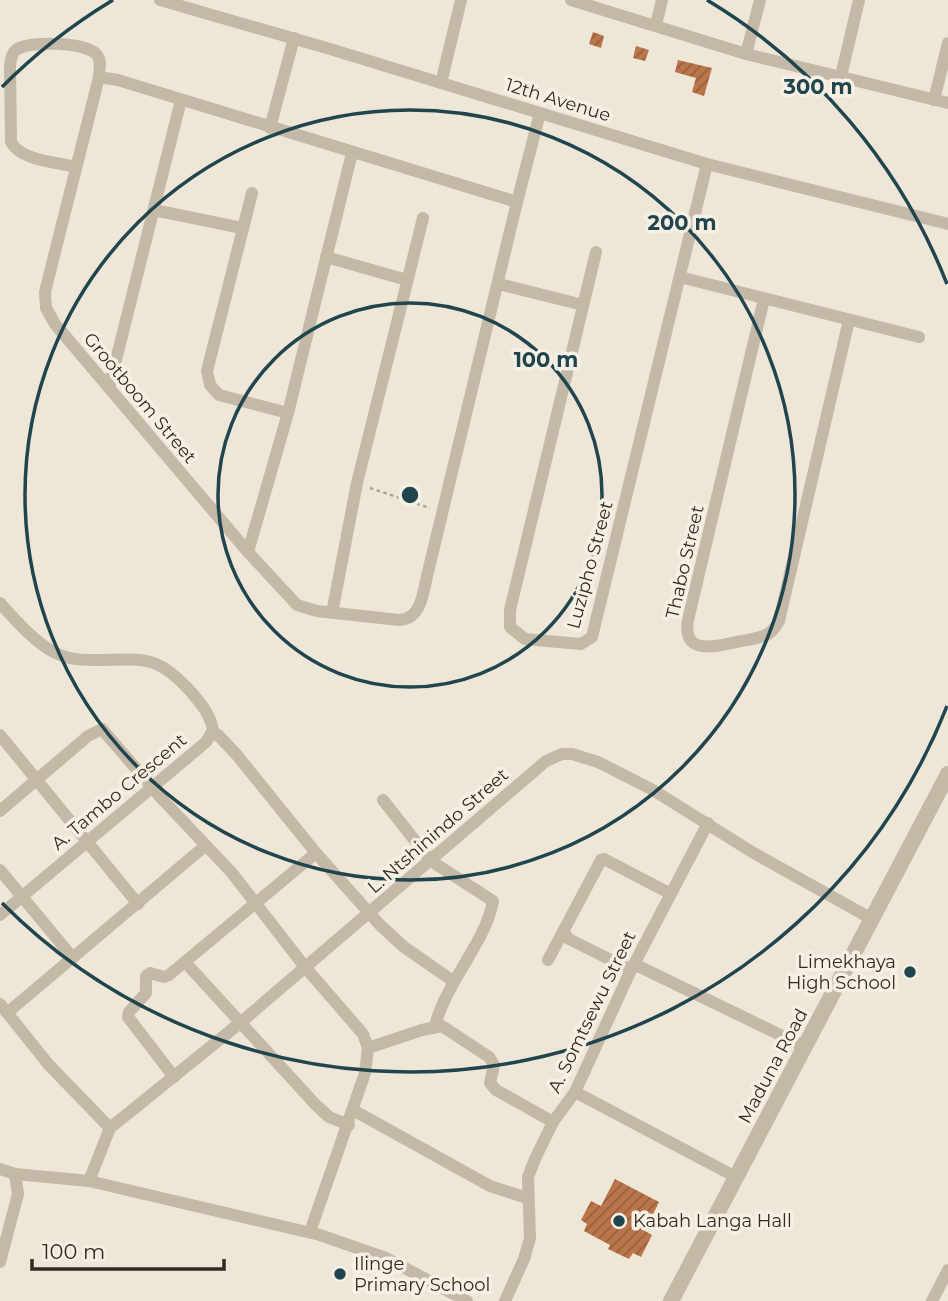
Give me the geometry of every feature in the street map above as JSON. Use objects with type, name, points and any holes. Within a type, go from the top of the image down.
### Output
[{"type":"street","name":"12th Avenue","points":[[160,0],[295,38],[707,164],[948,224]]},
{"type":"street","points":[[441,83],[461,0]]},
{"type":"street","points":[[572,0],[746,54],[948,103]]},
{"type":"street","points":[[656,25],[662,0]]},
{"type":"street","points":[[746,54],[760,0]]},
{"type":"street","points":[[841,76],[859,0]]},
{"type":"street","points":[[270,128],[295,38]]},
{"type":"street","points":[[934,100],[948,43]]},
{"type":"street","points":[[76,167],[25,155],[13,146],[9,128],[11,56],[18,48],[34,45],[87,47],[97,54],[100,61],[99,77],[118,80],[517,202]]},
{"type":"street","name":"Grootboom Street","points":[[99,77],[44,301],[55,324],[248,552],[297,605],[307,610],[399,620],[415,615],[422,597],[540,113]]},
{"type":"street","points":[[109,388],[181,100]]},
{"type":"street","points":[[248,552],[288,413],[352,153]]},
{"type":"street","name":"Luzipho Street","points":[[596,252],[509,621],[516,634],[525,639],[576,645],[592,637],[707,164]]},
{"type":"street","points":[[252,193],[207,379],[219,395],[288,413]]},
{"type":"street","points":[[154,210],[242,228]]},
{"type":"street","points":[[332,613],[357,483],[424,218]]},
{"type":"street","points":[[326,257],[407,280]]},
{"type":"street","points":[[680,277],[919,337]]},
{"type":"street","points":[[499,284],[583,305]]},
{"type":"street","name":"Thabo Street","points":[[764,299],[688,620],[690,638],[701,647],[766,636],[779,621],[849,320]]},
{"type":"street","name":"A. Tambo Crescent","points":[[0,915],[88,843],[212,734],[212,723],[206,710],[171,671],[148,661],[76,660],[62,656],[40,643],[1,604]]},
{"type":"street","points":[[0,811],[88,736],[102,729],[232,873],[305,967],[363,1034],[368,1048],[365,1073],[310,1232]]},
{"type":"street","points":[[212,734],[218,735],[236,754],[316,853],[380,925],[404,947],[453,981]]},
{"type":"street","points":[[0,735],[138,904]]},
{"type":"street","name":"L. Ntshinindo Street","points":[[89,1181],[110,1128],[240,1023],[546,761],[562,754],[583,755],[653,790],[752,852],[873,919]]},
{"type":"street","name":"Maduna Road","points":[[671,1301],[948,775]]},
{"type":"street","points":[[383,800],[431,861],[493,901],[490,915],[453,981],[435,1026]]},
{"type":"street","name":"A. Somtsewu Street","points":[[505,1301],[524,1259],[530,1238],[528,1177],[554,1122],[575,1091],[632,967],[708,822]]},
{"type":"street","points":[[110,1128],[49,1065],[4,1009],[73,958],[205,846]]},
{"type":"street","points":[[174,1077],[132,1025],[128,1014],[146,993],[145,978],[154,973],[166,977],[316,853]]},
{"type":"street","points":[[548,960],[574,906],[601,860],[612,863],[671,894]]},
{"type":"street","points":[[0,870],[73,958]]},
{"type":"street","points":[[563,932],[569,939],[805,1047]]},
{"type":"street","points":[[185,962],[321,1110],[349,1125]]},
{"type":"street","points":[[368,1048],[442,1026],[489,1057],[494,1066],[491,1083],[496,1090],[554,1122]]},
{"type":"street","points":[[575,1091],[736,1177]]},
{"type":"street","points":[[354,1110],[490,1186],[527,1198]]},
{"type":"street","points":[[0,1169],[15,1174],[89,1181],[310,1232],[386,1258],[467,1301]]},
{"type":"street","points":[[0,1262],[19,1194],[15,1174]]},
{"type":"street","points":[[932,1301],[948,1270]]},
{"type":"path","points":[[357,483],[442,512]]},
{"type":"building","points":[[593,32],[604,36],[601,48],[589,44]]},
{"type":"building","points":[[636,46],[649,50],[645,61],[633,58]]},
{"type":"building","points":[[678,60],[712,68],[704,96],[692,92],[696,78],[675,72]]},
{"type":"building","points":[[615,1179],[659,1202],[645,1231],[652,1235],[641,1257],[633,1253],[629,1259],[608,1249],[610,1245],[584,1231],[587,1224],[581,1220],[591,1201],[601,1206]]},
{"type":"place","name":"Limekhaya High School","points":[[910,972]]},
{"type":"place","name":"Kabah Langa Hall","points":[[619,1221]]},
{"type":"place","name":"Ilinge Primary School","points":[[340,1274]]}]
